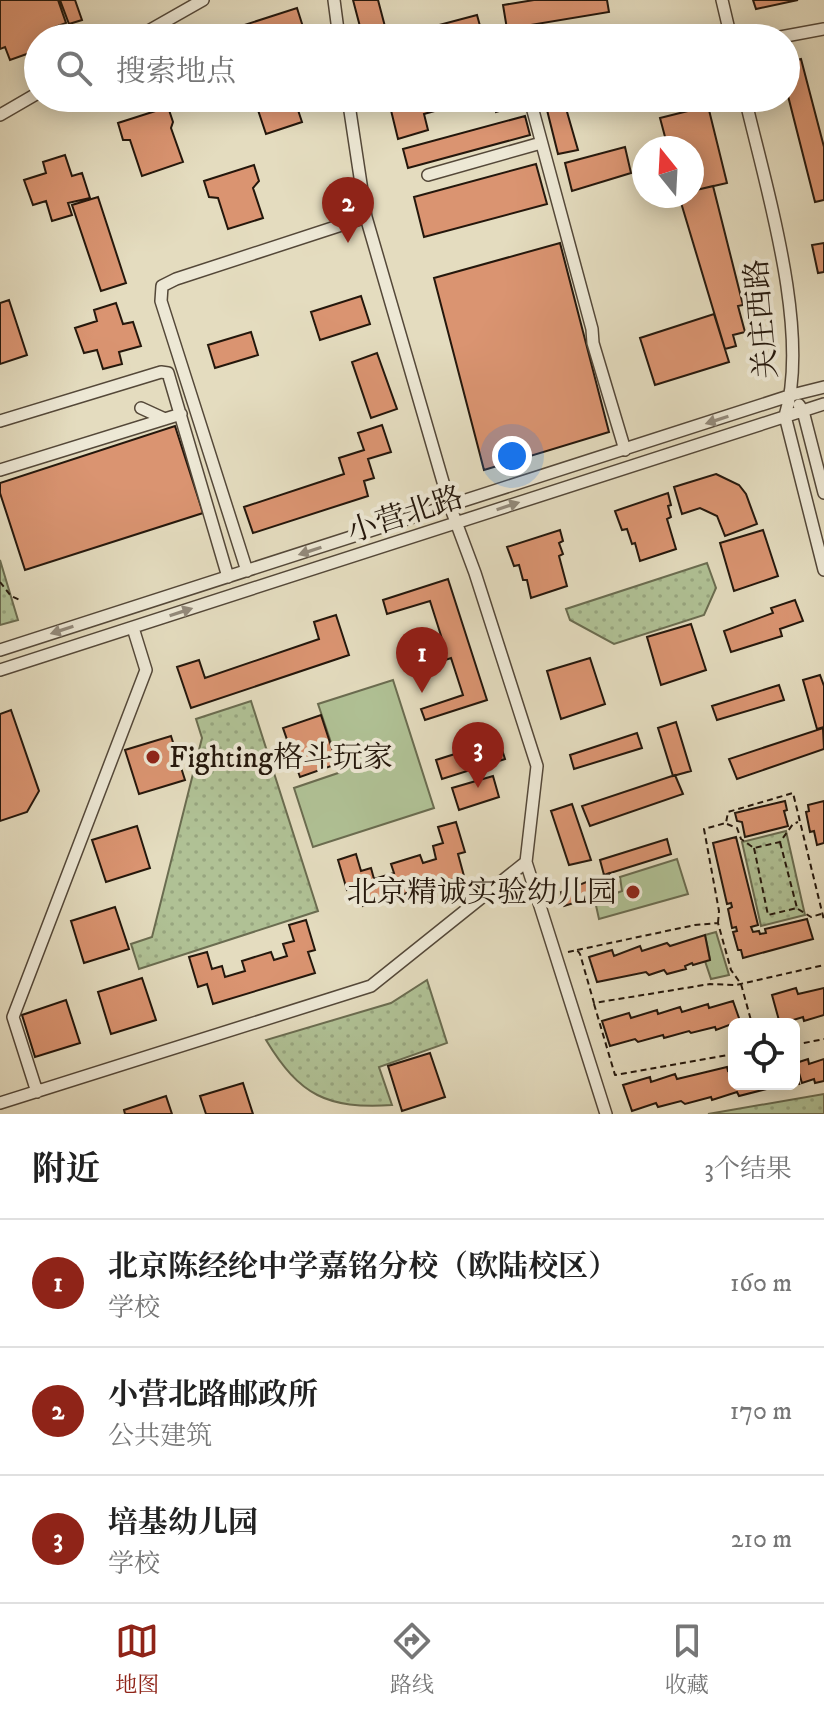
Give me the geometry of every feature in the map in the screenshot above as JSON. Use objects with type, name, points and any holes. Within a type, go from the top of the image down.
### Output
[{"type":"street","points":[[161,24],[203,0]]},
{"type":"street","points":[[334,0],[337,24]]},
{"type":"street","points":[[722,0],[728,24]]},
{"type":"street","points":[[800,33],[824,29]]},
{"type":"street","points":[[0,115],[24,101]]},
{"type":"street","points":[[350,112],[366,217],[450,506],[475,573],[537,766],[526,862],[606,1114]]},
{"type":"street","points":[[533,112],[575,260],[593,343],[625,450]]},
{"type":"street","name":"关庄西路","points":[[748,112],[777,237],[791,317],[792,395]]},
{"type":"street","points":[[428,175],[541,143]]},
{"type":"street","points":[[247,571],[161,301],[162,286],[366,217]]},
{"type":"street","points":[[0,421],[161,372],[168,373],[228,577]]},
{"type":"street","name":"小营北路","points":[[0,650],[824,387]]},
{"type":"street","points":[[792,395],[803,411],[824,493]]},
{"type":"street","points":[[792,395],[785,416],[824,570]]},
{"type":"street","name":"小营北路","points":[[0,670],[824,404]]},
{"type":"street","points":[[141,408],[165,419]]},
{"type":"street","points":[[0,470],[181,414]]},
{"type":"street","points":[[23,463],[32,450]]},
{"type":"street","points":[[37,1092],[13,1017],[146,670],[133,628]]},
{"type":"street","points":[[0,1103],[371,986],[526,862]]},
{"type":"path","points":[[0,582],[11,596],[22,601]]},
{"type":"path","points":[[726,823],[728,812],[793,793],[824,920]]},
{"type":"path","points":[[754,848],[780,842],[793,824],[800,822]]},
{"type":"path","points":[[750,1018],[741,984],[731,970],[718,923],[719,911],[704,829],[726,823],[737,828],[741,839],[754,848],[768,915],[797,908]]},
{"type":"path","points":[[780,842],[797,908],[811,917],[822,914]]},
{"type":"path","points":[[556,954],[718,923]]},
{"type":"path","points":[[577,950],[615,1075],[728,1055]]},
{"type":"path","points":[[594,1003],[710,984],[741,984],[824,965]]},
{"type":"path","points":[[800,1044],[824,1039]]},
{"type":"green space","points":[[0,560],[18,620],[0,625]]},
{"type":"green space","points":[[707,563],[716,588],[704,615],[614,644],[570,620],[566,609]]},
{"type":"green space","points":[[393,680],[434,808],[313,847],[294,788],[341,772],[318,704]]},
{"type":"green space","points":[[251,701],[318,911],[139,969],[131,944],[152,937],[202,738],[196,719]]},
{"type":"green space","points":[[786,831],[805,915],[761,926],[742,842]]},
{"type":"green space","points":[[677,859],[688,894],[599,919],[595,901],[622,891],[620,877]]},
{"type":"green space","points":[[716,932],[729,975],[711,979],[705,961],[710,959],[705,935]]},
{"type":"green space","points":[[427,980],[447,1043],[379,1067],[392,1105],[350,1104],[317,1095],[291,1074],[266,1040],[391,1003]]},
{"type":"green space","points":[[824,1094],[824,1114],[708,1114]]},
{"type":"building","points":[[0,0],[58,0],[66,23],[24,24],[24,55],[10,60],[5,47],[0,49]]},
{"type":"building","points":[[60,0],[75,0],[82,20],[69,24]]},
{"type":"building","points":[[353,0],[378,0],[384,24],[359,24]]},
{"type":"building","points":[[534,0],[607,0],[609,12],[537,24],[506,24],[503,5]]},
{"type":"building","points":[[753,0],[798,0],[756,9]]},
{"type":"building","points":[[297,8],[302,24],[247,24]]},
{"type":"building","points":[[477,15],[480,24],[443,24]]},
{"type":"building","points":[[800,59],[824,147],[824,200],[815,202],[792,112],[800,112]]},
{"type":"building","points":[[152,112],[170,112],[173,122],[171,128],[183,162],[142,176],[130,140],[123,140],[118,123]]},
{"type":"building","points":[[259,112],[299,112],[302,122],[266,134]]},
{"type":"building","points":[[391,112],[431,112],[424,114],[428,130],[398,139]]},
{"type":"building","points":[[548,112],[567,112],[578,150],[558,154]]},
{"type":"building","points":[[684,112],[709,112],[727,183],[704,188],[704,136],[665,136],[660,118]]},
{"type":"building","points":[[525,116],[530,135],[408,168],[403,149]]},
{"type":"building","points":[[625,147],[631,173],[572,191],[565,163]]},
{"type":"building","points":[[65,155],[72,176],[82,173],[90,198],[68,203],[72,215],[52,221],[46,201],[33,205],[24,180],[46,173],[43,162]]},
{"type":"building","points":[[536,164],[547,204],[424,237],[414,197]]},
{"type":"building","points":[[254,165],[259,181],[253,188],[263,218],[228,229],[218,198],[209,197],[204,181]]},
{"type":"building","points":[[713,186],[743,305],[738,306],[745,332],[733,335],[736,346],[725,349],[683,208],[704,208],[704,188]]},
{"type":"building","points":[[98,197],[126,283],[101,291],[72,205]]},
{"type":"building","points":[[560,243],[609,432],[484,470],[434,278]]},
{"type":"building","points":[[824,243],[824,272],[818,273],[812,245]]},
{"type":"building","points":[[361,296],[370,324],[320,340],[311,312]]},
{"type":"building","points":[[9,300],[27,355],[0,364],[0,303]]},
{"type":"building","points":[[116,303],[123,324],[133,322],[141,346],[119,352],[122,364],[103,369],[97,350],[84,353],[75,328],[97,321],[94,310]]},
{"type":"building","points":[[714,314],[729,362],[655,385],[640,338]]},
{"type":"building","points":[[251,332],[258,355],[215,368],[208,345]]},
{"type":"building","points":[[377,353],[397,409],[371,418],[352,362]]},
{"type":"building","points":[[382,425],[391,452],[368,459],[374,478],[364,481],[368,496],[253,533],[244,507],[344,474],[339,458],[364,450],[358,433]]},
{"type":"building","points":[[175,426],[203,513],[25,570],[0,493],[0,483]]},
{"type":"building","points":[[716,474],[739,485],[746,494],[757,524],[725,536],[717,516],[700,508],[682,514],[674,487]]},
{"type":"building","points":[[668,493],[671,517],[667,519],[676,549],[640,561],[635,543],[632,544],[627,529],[622,530],[615,511]]},
{"type":"building","points":[[560,530],[563,541],[559,543],[563,554],[559,556],[567,586],[531,598],[527,580],[523,580],[519,565],[514,566],[507,547]]},
{"type":"building","points":[[763,530],[778,576],[734,591],[720,543]]},
{"type":"building","points":[[448,579],[487,700],[425,720],[421,709],[463,695],[451,658],[410,672],[405,658],[444,645],[430,601],[387,614],[383,600]]},
{"type":"building","points":[[795,600],[803,621],[780,629],[782,636],[731,652],[724,631],[773,613],[771,608]]},
{"type":"building","points":[[336,615],[349,655],[191,708],[177,667],[199,660],[205,678],[319,639],[314,622]]},
{"type":"building","points":[[691,624],[706,670],[661,685],[647,637]]},
{"type":"building","points":[[590,658],[605,704],[561,719],[547,671]]},
{"type":"building","points":[[820,675],[824,686],[824,727],[817,729],[803,680]]},
{"type":"building","points":[[779,685],[784,700],[717,720],[712,706]]},
{"type":"building","points":[[11,710],[39,791],[27,812],[0,821],[0,714]]},
{"type":"building","points":[[321,715],[337,764],[300,777],[283,728]]},
{"type":"building","points":[[676,722],[691,771],[673,776],[658,728]]},
{"type":"building","points":[[823,728],[824,749],[737,779],[729,759]]},
{"type":"building","points":[[637,733],[642,748],[574,769],[570,755]]},
{"type":"building","points":[[171,736],[185,780],[139,794],[125,750]]},
{"type":"building","points":[[499,740],[505,759],[442,779],[436,760]]},
{"type":"building","points":[[675,775],[683,794],[590,826],[582,806]]},
{"type":"building","points":[[493,776],[499,797],[459,810],[452,788]]},
{"type":"building","points":[[785,801],[788,826],[745,837],[742,822],[737,821],[735,813]]},
{"type":"building","points":[[824,801],[824,843],[817,845],[814,831],[810,832],[806,812],[809,811],[808,805]]},
{"type":"building","points":[[572,804],[591,860],[569,865],[551,811]]},
{"type":"building","points":[[456,822],[465,852],[458,854],[464,876],[363,906],[357,887],[347,890],[338,860],[356,854],[361,871],[371,868],[374,879],[394,873],[391,864],[420,855],[423,863],[436,859],[433,846],[443,843],[438,827]]},
{"type":"building","points":[[137,826],[150,868],[106,882],[92,840]]},
{"type":"building","points":[[736,837],[758,925],[751,927],[753,932],[766,933],[765,929],[807,919],[813,939],[743,958],[733,932],[737,931],[736,927],[732,928],[728,909],[732,907],[731,903],[727,904],[713,843]]},
{"type":"building","points":[[667,839],[671,854],[604,875],[600,860]]},
{"type":"building","points":[[609,873],[613,891],[564,906],[561,892]]},
{"type":"building","points":[[115,907],[129,949],[84,963],[71,921]]},
{"type":"building","points":[[306,920],[315,950],[308,952],[315,973],[213,1004],[207,984],[198,987],[189,957],[207,952],[212,969],[222,966],[225,977],[245,971],[242,961],[271,952],[274,960],[287,956],[283,944],[294,941],[289,925]]},
{"type":"building","points":[[705,935],[710,960],[692,963],[685,966],[686,969],[667,974],[664,970],[649,975],[646,972],[597,982],[589,957],[612,950],[614,956],[640,946],[642,951],[667,943],[670,946]]},
{"type":"building","points":[[142,978],[156,1020],[111,1034],[98,992]]},
{"type":"building","points":[[796,988],[798,994],[824,988],[824,1015],[804,1021],[803,1017],[778,1018],[772,995]]},
{"type":"building","points":[[66,1000],[80,1043],[35,1057],[22,1015]]},
{"type":"building","points":[[733,1001],[739,1018],[728,1018],[728,1026],[716,1030],[715,1027],[689,1031],[664,1038],[663,1035],[638,1042],[635,1039],[610,1046],[602,1021],[629,1013],[631,1018],[680,1007],[682,1012],[708,1004],[709,1008]]},
{"type":"building","points":[[430,1053],[445,1097],[402,1111],[388,1066]]},
{"type":"building","points":[[808,1059],[809,1064],[824,1059],[824,1081],[815,1083],[814,1079],[802,1083],[800,1062]]},
{"type":"building","points":[[727,1067],[728,1090],[762,1090],[739,1096],[737,1092],[685,1104],[681,1101],[658,1107],[656,1103],[632,1111],[623,1085],[650,1077],[651,1082],[675,1074],[677,1079]]},
{"type":"building","points":[[243,1083],[253,1114],[206,1114],[200,1096]]},
{"type":"building","points":[[166,1096],[172,1114],[125,1114],[124,1110]]},
{"type":"place","name":"小营北路邮政所","points":[[348,243]]},
{"type":"place","name":"北京陈经纶中学嘉铭分校（欧陆校区）","points":[[422,693]]},
{"type":"place","name":"Fighting格斗玩家","points":[[153,757]]},
{"type":"place","name":"培基幼儿园","points":[[478,788]]},
{"type":"place","name":"北京精诚实验幼儿园","points":[[633,892]]}]
